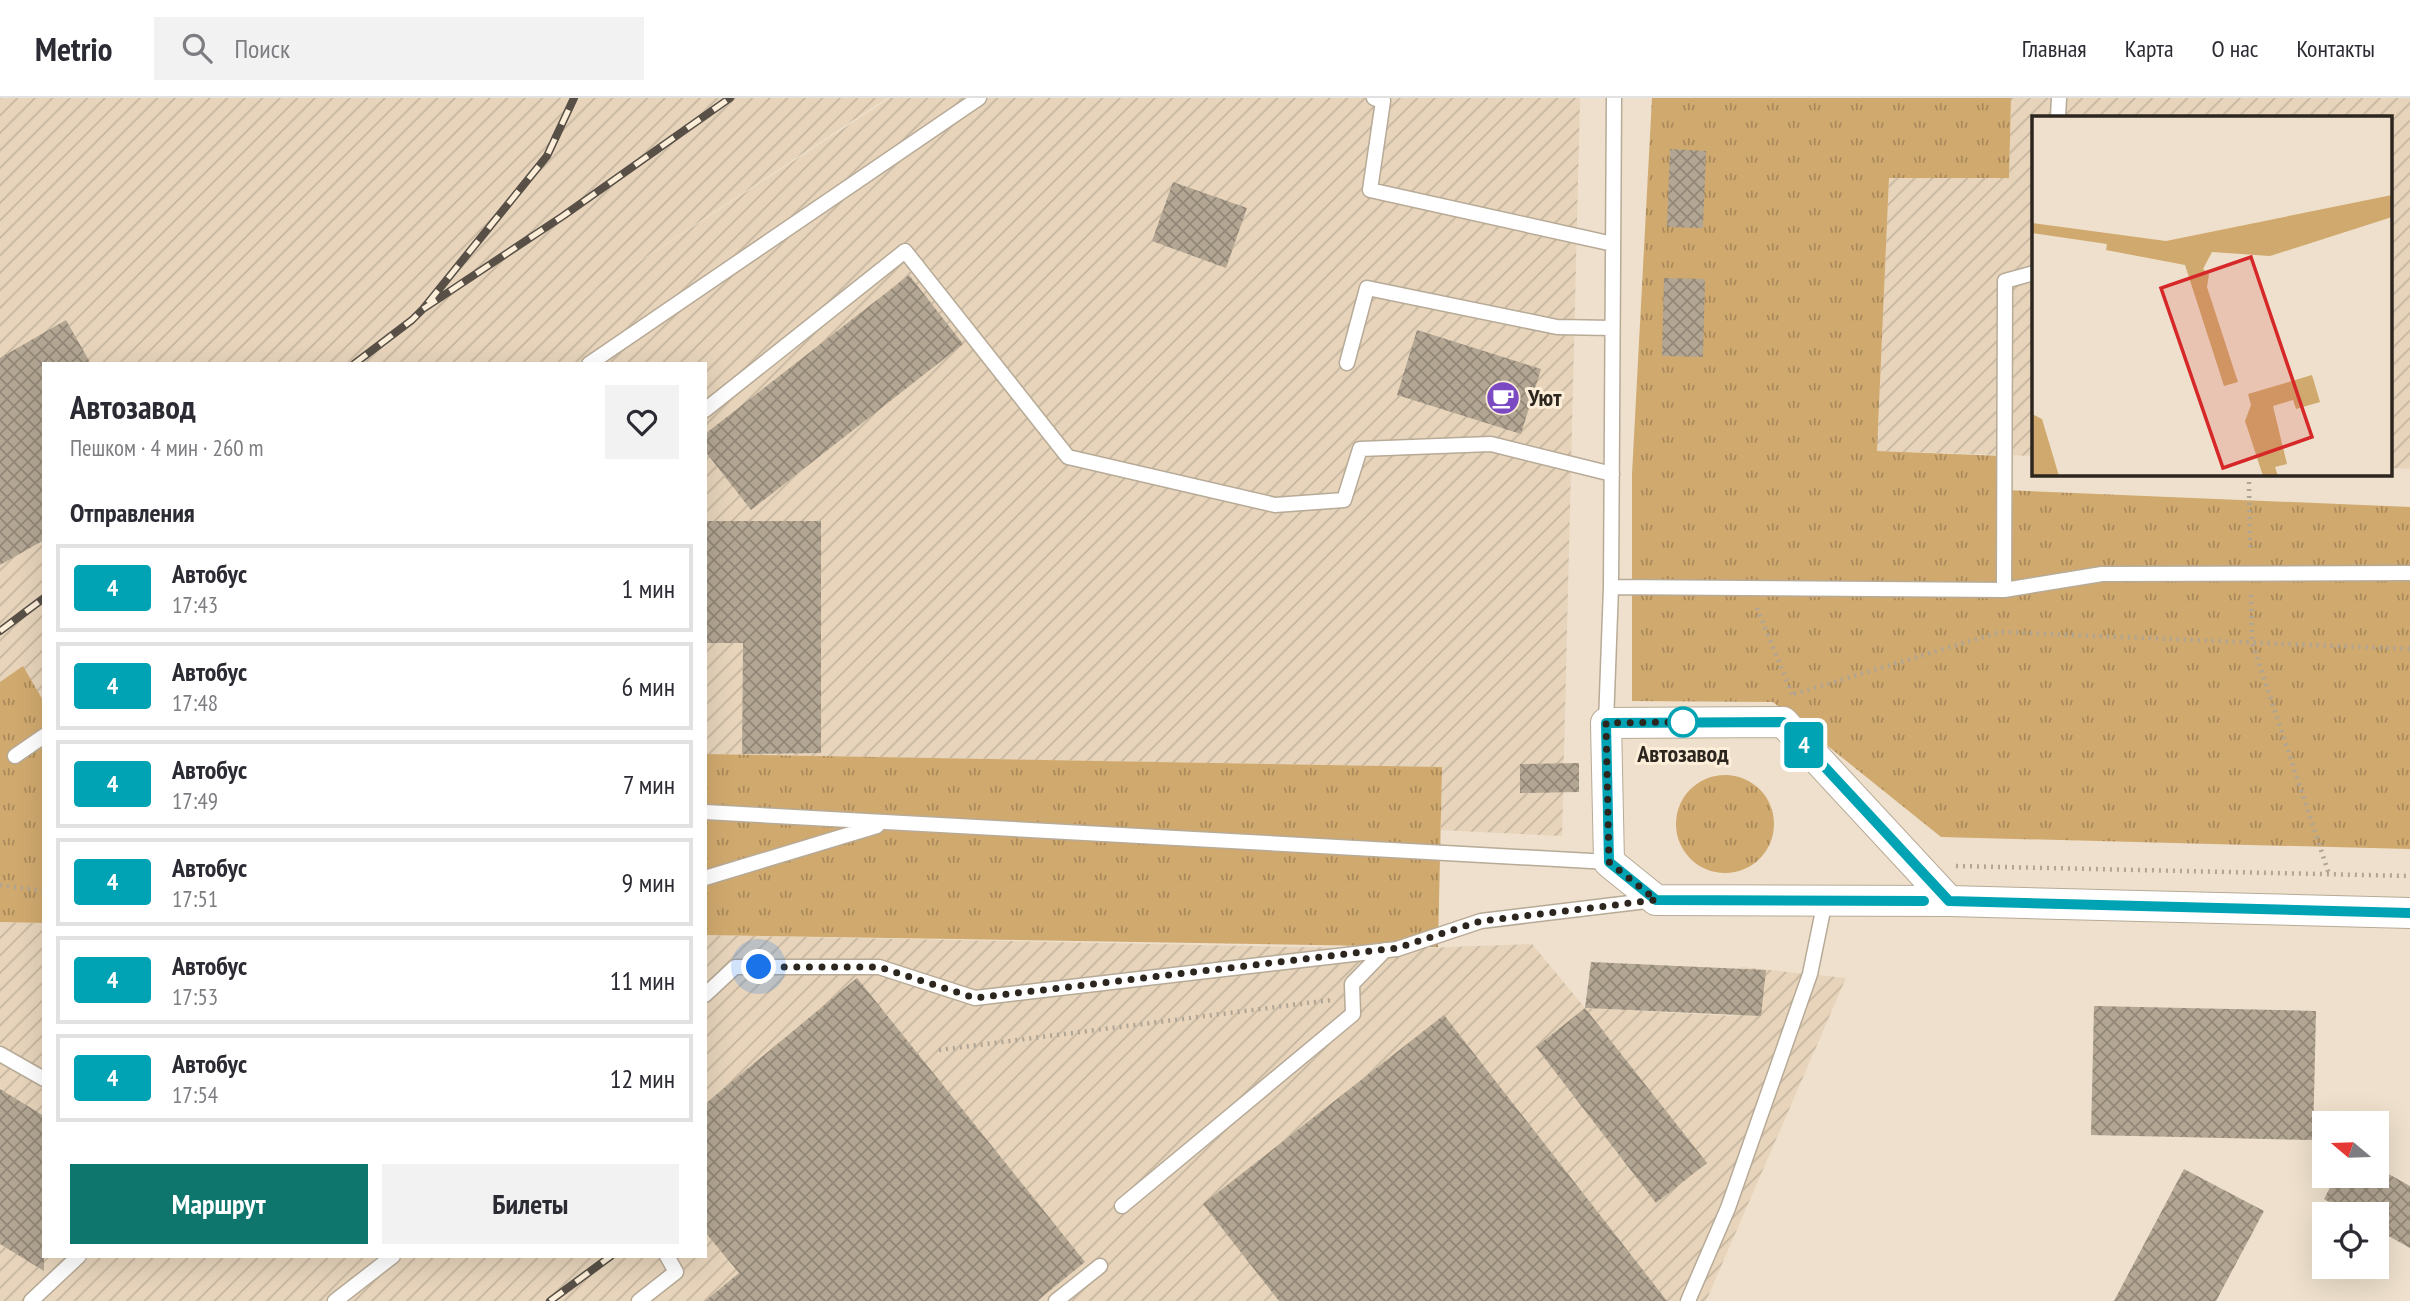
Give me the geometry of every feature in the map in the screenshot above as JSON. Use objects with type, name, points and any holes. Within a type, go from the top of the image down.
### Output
[{"type":"street","points":[[1949,901],[1915,865],[1788,708],[1606,723],[1609,862],[1656,900],[1949,901],[2410,913]]},
{"type":"lane","points":[[592,362],[979,98]]},
{"type":"lane","points":[[1374,98],[1383,101],[1370,190],[1613,244]]},
{"type":"lane","points":[[1606,723],[1611,587],[1614,98]]},
{"type":"lane","points":[[2058,116],[2059,98]]},
{"type":"lane","points":[[707,408],[905,251],[1068,457],[1275,505],[1344,500],[1360,449],[1491,444],[1612,474]]},
{"type":"lane","points":[[2004,590],[2005,281],[2032,274]]},
{"type":"lane","points":[[1347,363],[1367,288],[1557,327],[1612,328]]},
{"type":"lane","points":[[1611,587],[2004,590],[2102,574],[2410,573]]},
{"type":"lane","points":[[15,756],[42,737]]},
{"type":"lane","points":[[707,812],[1609,862]]},
{"type":"lane","points":[[707,877],[889,822]]},
{"type":"lane","points":[[707,993],[734,967],[879,967],[975,998],[1385,950],[1481,921],[1656,900]]},
{"type":"lane","points":[[1688,1301],[1728,1208],[1810,974],[1825,901]]},
{"type":"lane","points":[[1122,1206],[1353,1014],[1352,984],[1385,950]]},
{"type":"lane","points":[[0,1054],[42,1078]]},
{"type":"lane","points":[[31,1301],[77,1258]]},
{"type":"lane","points":[[335,1301],[390,1258]]},
{"type":"lane","points":[[639,1301],[676,1272],[668,1258]]},
{"type":"lane","points":[[1056,1301],[1100,1266]]},
{"type":"path","points":[[1749,588],[1788,708],[2000,632],[2410,649]]},
{"type":"path","points":[[2252,642],[2329,874]]},
{"type":"path","points":[[1915,865],[2410,876]]},
{"type":"path","points":[[0,885],[42,891]]},
{"type":"path","points":[[939,1050],[1353,997]]},
{"type":"shaded area","points":[[0,98],[887,98],[535,330],[890,98],[1580,98],[1562,836],[1441,830],[1441,767],[707,754],[707,362],[42,362],[42,699],[23,667],[0,682]]},
{"type":"shaded area","points":[[2011,98],[2410,98],[2410,469],[2392,468],[2392,116],[2032,116],[2032,456],[1877,451],[1889,178],[2009,178]]},
{"type":"shaded area","points":[[0,922],[42,923],[42,1258],[707,1258],[707,935],[1397,949],[1532,944],[1585,1008],[1733,1016],[1741,967],[1846,978],[1706,1301],[0,1301]]},
{"type":"green space","points":[[1652,98],[2011,98],[2009,178],[1889,178],[1877,451],[2003,456],[2005,490],[2410,507],[2410,849],[1941,837],[1773,702],[1632,701],[1632,474]]},
{"type":"green space","points":[[23,666],[42,699],[42,923],[0,922],[0,682]]},
{"type":"green space","points":[[707,754],[1442,767],[1438,947],[707,935]]},
{"type":"green space","points":[[1725,775],[1744,779],[1760,789],[1770,805],[1774,824],[1770,843],[1760,859],[1744,869],[1725,873],[1706,869],[1690,859],[1680,843],[1676,824],[1680,805],[1690,789],[1706,779]]},
{"type":"building","points":[[1670,149],[1706,151],[1703,228],[1667,227]]},
{"type":"building","points":[[1173,182],[1247,208],[1226,268],[1152,241]]},
{"type":"building","points":[[909,275],[963,344],[751,510],[707,454],[707,432]]},
{"type":"building","points":[[1664,278],[1705,279],[1703,357],[1662,356]]},
{"type":"building","points":[[66,320],[90,362],[42,362],[42,541],[0,565],[0,358]]},
{"type":"building","points":[[1417,330],[1541,369],[1521,434],[1397,395]]},
{"type":"building","points":[[707,521],[821,521],[821,753],[742,754],[743,643],[707,643]]},
{"type":"building","points":[[1579,763],[1579,792],[1520,793],[1520,764]]},
{"type":"building","points":[[1591,962],[1766,970],[1761,1016],[1585,1008]]},
{"type":"building","points":[[857,978],[1085,1262],[1037,1301],[705,1301],[739,1273],[707,1234],[707,1102]]},
{"type":"building","points":[[2094,1006],[2316,1011],[2312,1140],[2091,1135]]},
{"type":"building","points":[[1585,1008],[1707,1163],[1656,1203],[1536,1047]]},
{"type":"building","points":[[1444,1015],[1667,1301],[1279,1301],[1203,1204]]},
{"type":"building","points":[[0,1089],[42,1115],[44,1271],[0,1244]]},
{"type":"building","points":[[2184,1169],[2264,1211],[2216,1301],[2114,1301]]},
{"type":"building","points":[[2389,1174],[2410,1186],[2410,1248],[2389,1236],[2389,1202],[2329,1202],[2324,1199],[2330,1188],[2389,1188]]},
{"type":"railway","points":[[357,362],[423,309],[547,156],[574,98]]},
{"type":"railway","points":[[423,309],[563,216],[730,98]]},
{"type":"railway","points":[[0,631],[42,600]]},
{"type":"railway","points":[[550,1301],[608,1258]]},
{"type":"bus line","name":"4","points":[[1924,901],[1656,900],[1609,862],[1606,723],[1783,722],[1949,901],[2410,913]]},
{"type":"place","name":"Уют","points":[[1503,398]]},
{"type":"place","name":"Автозавод","points":[[1683,722]]},
{"type":"route","points":[[759,967],[879,967],[975,998],[1397,948],[1481,921],[1656,900],[1609,862],[1606,723],[1683,722]]}]
